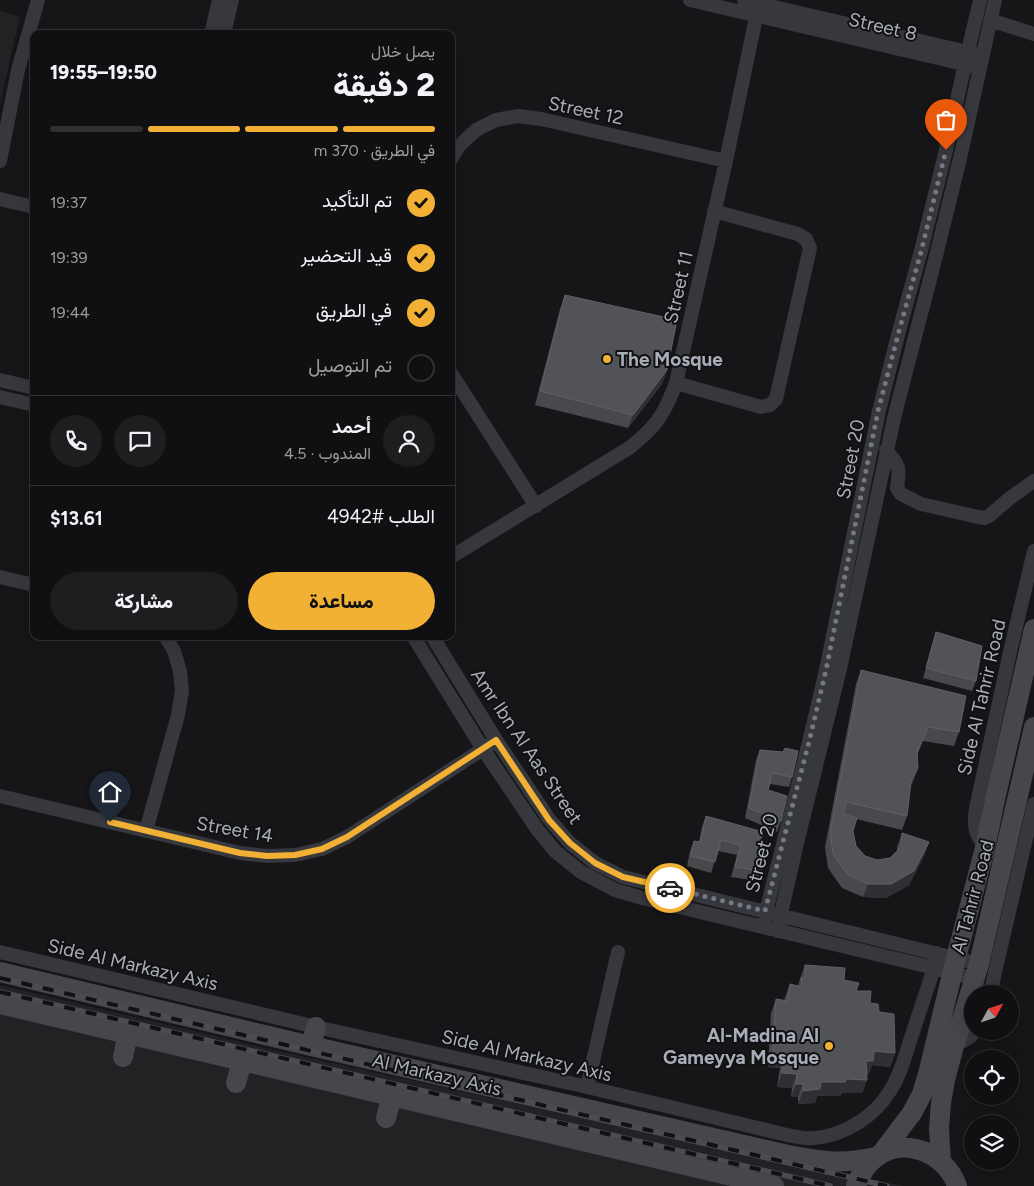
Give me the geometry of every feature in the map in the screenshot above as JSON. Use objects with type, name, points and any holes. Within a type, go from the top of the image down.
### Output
[{"type":"main road","name":"Al Tahrir Road","points":[[856,1186],[860,1174],[912,1113],[922,1094],[928,1074],[945,963],[985,848],[1034,629]]},
{"type":"main road","name":"Al Tahrir Road","points":[[949,1172],[939,1128],[941,1103],[954,1046],[977,972],[1034,727]]},
{"type":"main road","name":"Al Markazy Axis","points":[[0,972],[314,1036],[786,1145],[811,1160],[837,1162],[863,1160],[896,1149],[912,1148],[932,1154],[949,1172]]},
{"type":"main road","name":"Al Markazy Axis","points":[[0,1004],[774,1186]]},
{"type":"main road","points":[[123,1057],[128,1034]]},
{"type":"main road","points":[[236,1083],[242,1061]]},
{"type":"main road","points":[[386,1118],[392,1096]]},
{"type":"main road","points":[[949,1172],[971,1186]]},
{"type":"street","points":[[0,160],[18,70],[38,0]]},
{"type":"street","points":[[212,30],[218,0]]},
{"type":"street","points":[[225,30],[232,0]]},
{"type":"street","name":"Street 8","points":[[690,0],[757,9],[981,61]]},
{"type":"street","name":"Street 8","points":[[744,0],[757,9]]},
{"type":"street","name":"Street 20","points":[[762,927],[826,670],[878,411],[921,252],[980,0]]},
{"type":"street","name":"Street 20","points":[[777,931],[835,691],[886,450],[904,374],[936,256],[995,0]]},
{"type":"street","name":"Street 11","points":[[455,556],[614,458],[643,437],[664,411],[676,383],[726,161],[757,9]]},
{"type":"street","points":[[990,20],[1034,34]]},
{"type":"street","name":"Street 12","points":[[455,152],[459,146],[476,130],[496,120],[518,116],[541,119],[726,161]]},
{"type":"street","points":[[0,199],[30,206]]},
{"type":"street","points":[[676,383],[761,407],[770,405],[776,399],[787,353],[810,248],[806,239],[798,234],[714,211]]},
{"type":"street","points":[[455,379],[536,506]]},
{"type":"street","points":[[0,380],[30,387]]},
{"type":"street","points":[[0,397],[30,404]]},
{"type":"street","points":[[886,450],[899,468],[896,488],[901,494],[921,504],[978,517],[984,518],[989,516],[1034,481]]},
{"type":"street","name":"Side Al Tahrir Road","points":[[985,848],[977,836],[974,822],[976,808],[1034,552]]},
{"type":"street","points":[[0,577],[30,584]]},
{"type":"street","points":[[146,831],[178,715],[182,691],[180,671],[174,651],[167,640]]},
{"type":"street","name":"Amr Ibn Al Aas Street","points":[[415,640],[483,749],[537,829],[555,851],[581,872],[615,890],[642,898],[777,931],[945,963]]},
{"type":"street","name":"Amr Ibn Al Aas Street","points":[[434,640],[496,740],[549,820],[570,843],[595,863],[623,877],[781,915],[977,972]]},
{"type":"street","name":"Street 14","points":[[0,796],[240,853],[267,856],[295,855],[322,849],[347,837],[496,740]]},
{"type":"street","points":[[992,985],[1034,804]]},
{"type":"street","name":"Side Al Markazy Axis","points":[[0,952],[314,1036],[587,1087],[786,1145],[802,1138],[830,1136],[845,1131],[875,1110],[885,1099],[899,1076],[945,963]]},
{"type":"street","points":[[587,1087],[618,952]]},
{"type":"street","points":[[954,1046],[965,1040]]},
{"type":"shaded area","points":[[0,11],[20,17],[0,103]]},
{"type":"shaded area","points":[[0,985],[261,1047],[829,1173],[905,1186],[0,1186]]},
{"type":"building","name":"The Mosque","points":[[565,295],[677,320],[667,370],[633,415],[540,391]]},
{"type":"building","points":[[936,632],[982,646],[976,681],[926,668]]},
{"type":"building","points":[[861,670],[966,696],[959,732],[928,727],[917,752],[918,768],[911,782],[907,816],[846,802],[843,814],[857,818],[853,831],[856,846],[865,856],[877,860],[890,858],[901,847],[902,833],[929,842],[914,871],[891,884],[868,884],[847,874],[833,854],[830,833]]},
{"type":"building","points":[[785,748],[798,751],[792,777],[772,773],[768,790],[787,796],[781,821],[749,808],[760,750],[783,752]]},
{"type":"building","points":[[706,816],[763,832],[757,856],[764,858],[761,871],[735,867],[741,845],[721,840],[715,862],[691,856],[694,841],[700,842]]},
{"type":"building","name":"Al-Madina Al Gameyya Mosque","points":[[805,965],[845,968],[844,980],[859,983],[856,991],[871,991],[870,1003],[878,1004],[879,1012],[894,1014],[895,1053],[874,1051],[873,1061],[866,1061],[867,1080],[847,1079],[845,1082],[821,1082],[820,1089],[803,1091],[803,1084],[796,1084],[797,1074],[782,1073],[785,1054],[773,1053],[776,999],[787,1001],[790,984],[802,987],[801,978],[805,977]]},
{"type":"railway","points":[[0,978],[887,1186]]},
{"type":"railway","points":[[0,992],[830,1186]]},
{"type":"way so far","points":[[670,888],[765,911],[826,670],[878,411],[921,252],[946,150]]},
{"type":"place","name":"The Mosque","points":[[607,359]]},
{"type":"place","name":"Al-Madina Al Gameyya Mosque","points":[[829,1046]]},
{"type":"route","points":[[110,822],[240,853],[267,856],[295,855],[322,849],[347,837],[496,740],[549,820],[570,843],[595,863],[623,877],[670,888]]}]
